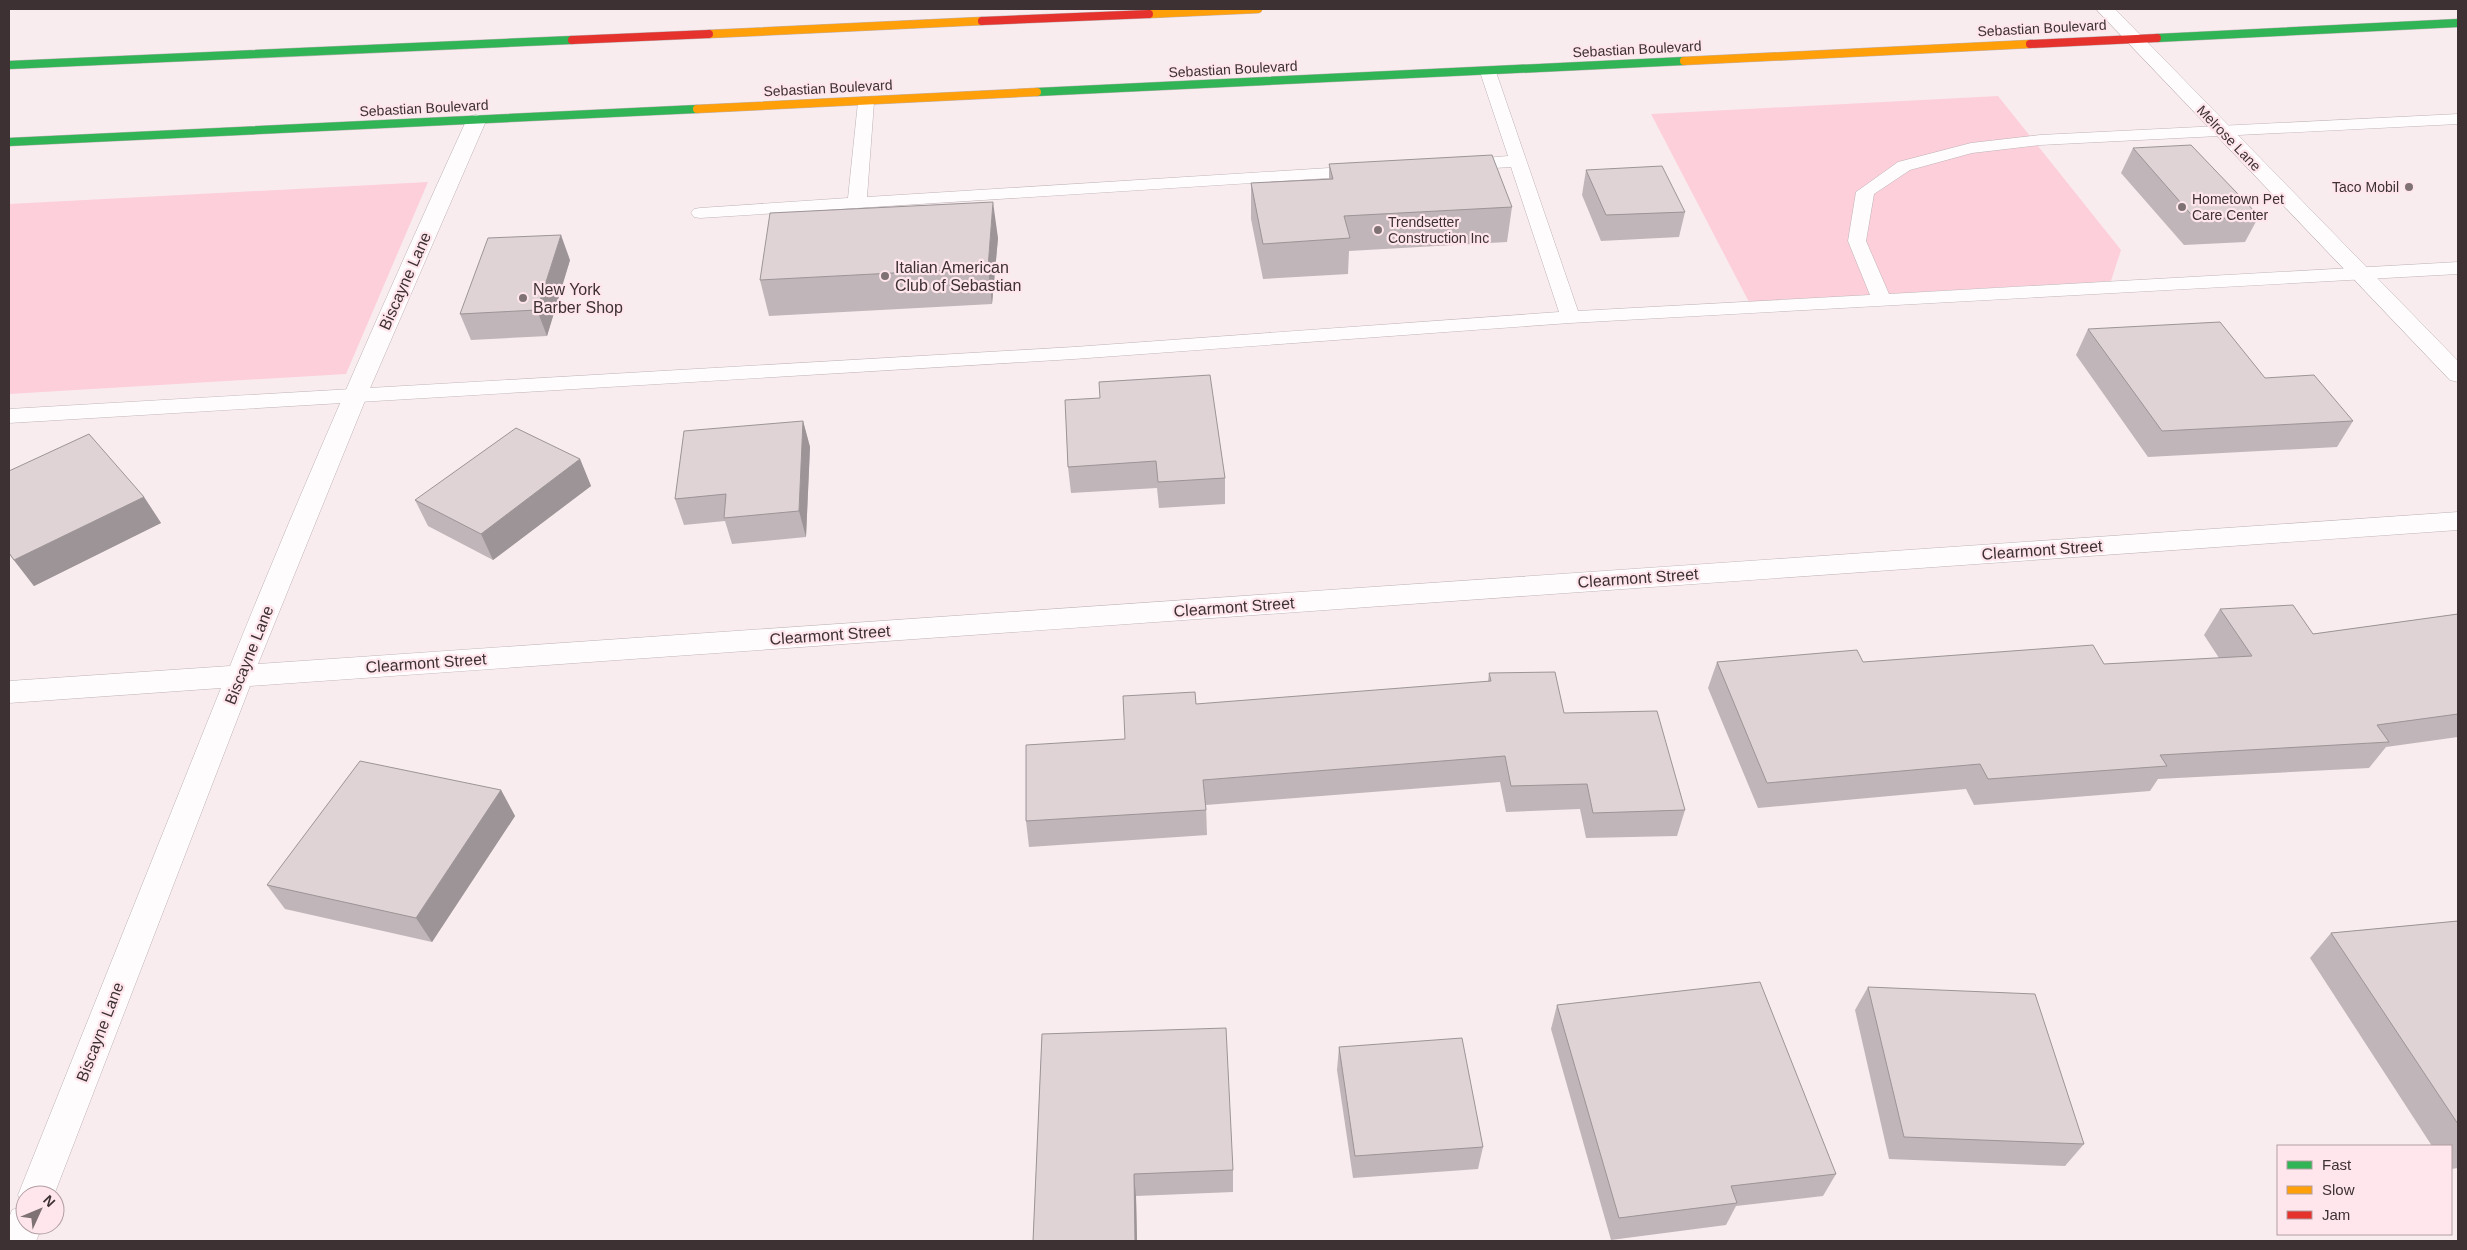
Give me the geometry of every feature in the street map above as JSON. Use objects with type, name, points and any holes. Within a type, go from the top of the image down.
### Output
[{"type":"main road","points":[[9,65],[1258,9]]},
{"type":"main road","name":"Sebastian Boulevard","points":[[9,142],[1488,72],[2458,23]]},
{"type":"street","name":"Melrose Lane","points":[[2105,9],[2362,273],[2458,376]]},
{"type":"street","name":"Biscayne Lane","points":[[40,1185],[240,676],[354,397],[476,120]]},
{"type":"street","name":"Clearmont Street","points":[[9,692],[2458,520]]},
{"type":"lane","points":[[1488,72],[1570,317]]},
{"type":"lane","points":[[857,203],[866,102]]},
{"type":"lane","points":[[1882,300],[1857,240],[1865,192],[1904,166],[1971,148],[2040,140],[2458,119]]},
{"type":"lane","points":[[1440,166],[1518,161]]},
{"type":"lane","points":[[700,213],[1382,170]]},
{"type":"lane","points":[[9,416],[1074,353],[1570,317],[2458,268]]},
{"type":"shaded area","points":[[1998,96],[2121,250],[2111,281],[1749,302],[1651,114]]},
{"type":"shaded area","points":[[428,182],[346,374],[9,394],[9,204]]},
{"type":"building","points":[[2191,145],[2259,216],[2196,220],[2133,148]]},
{"type":"building","points":[[1492,155],[1512,207],[1344,216],[1350,238],[1263,244],[1251,183],[1333,179],[1329,164]]},
{"type":"building","points":[[1662,166],[1685,212],[1606,215],[1586,170]]},
{"type":"building","points":[[993,202],[988,268],[760,280],[770,213]]},
{"type":"building","points":[[561,235],[537,310],[460,314],[488,238]]},
{"type":"building","points":[[2220,322],[2265,378],[2314,375],[2353,421],[2162,431],[2088,329]]},
{"type":"building","points":[[1210,375],[1225,478],[1158,482],[1156,461],[1068,467],[1065,400],[1100,398],[1099,382]]},
{"type":"building","points":[[803,421],[799,511],[724,518],[726,494],[675,499],[684,431]]},
{"type":"building","points":[[516,428],[580,459],[481,534],[415,500]]},
{"type":"building","points":[[89,434],[144,497],[14,560],[9,553],[9,471]]},
{"type":"building","points":[[2293,605],[2313,634],[2458,614],[2458,714],[2377,725],[2389,742],[2160,755],[2167,766],[1988,779],[1980,764],[1767,783],[1717,662],[1857,650],[1863,662],[2093,645],[2104,664],[2252,656],[2220,609]]},
{"type":"building","points":[[1555,672],[1564,713],[1657,711],[1685,810],[1593,813],[1587,784],[1511,786],[1505,756],[1203,780],[1206,810],[1026,821],[1026,745],[1125,739],[1123,696],[1195,692],[1196,704],[1491,681],[1489,673]]},
{"type":"building","points":[[360,761],[501,790],[416,918],[267,885]]},
{"type":"building","points":[[2458,921],[2458,1124],[2331,933]]},
{"type":"building","points":[[1760,982],[1836,1174],[1731,1186],[1737,1203],[1619,1218],[1557,1005]]},
{"type":"building","points":[[1868,987],[2035,994],[2084,1144],[1904,1137]]},
{"type":"building","points":[[1226,1028],[1233,1170],[1134,1174],[1135,1241],[1033,1241],[1042,1034]]},
{"type":"building","points":[[1462,1038],[1483,1147],[1355,1156],[1339,1047]]},
{"type":"traffic: fast","points":[[2157,38],[2458,23]]},
{"type":"traffic: fast","points":[[9,65],[572,40]]},
{"type":"traffic: fast","points":[[1037,92],[1684,61]]},
{"type":"traffic: fast","points":[[9,142],[697,109]]},
{"type":"traffic: slow","points":[[1149,14],[1258,9]]},
{"type":"traffic: slow","points":[[709,34],[982,21]]},
{"type":"traffic: slow","points":[[1684,61],[2030,44]]},
{"type":"traffic: slow","points":[[697,109],[1037,92]]},
{"type":"traffic: jam","points":[[982,21],[1149,14]]},
{"type":"traffic: jam","points":[[572,40],[709,34]]},
{"type":"traffic: jam","points":[[2030,44],[2157,38]]},
{"type":"place","name":"Taco Mobil","points":[[2409,187]]},
{"type":"place","name":"Hometown Pet Care Center","points":[[2182,207]]},
{"type":"place","name":"Trendsetter Construction Inc","points":[[1378,230]]},
{"type":"place","name":"Italian American Club of Sebastian","points":[[885,276]]},
{"type":"place","name":"New York Barber Shop","points":[[523,298]]}]
